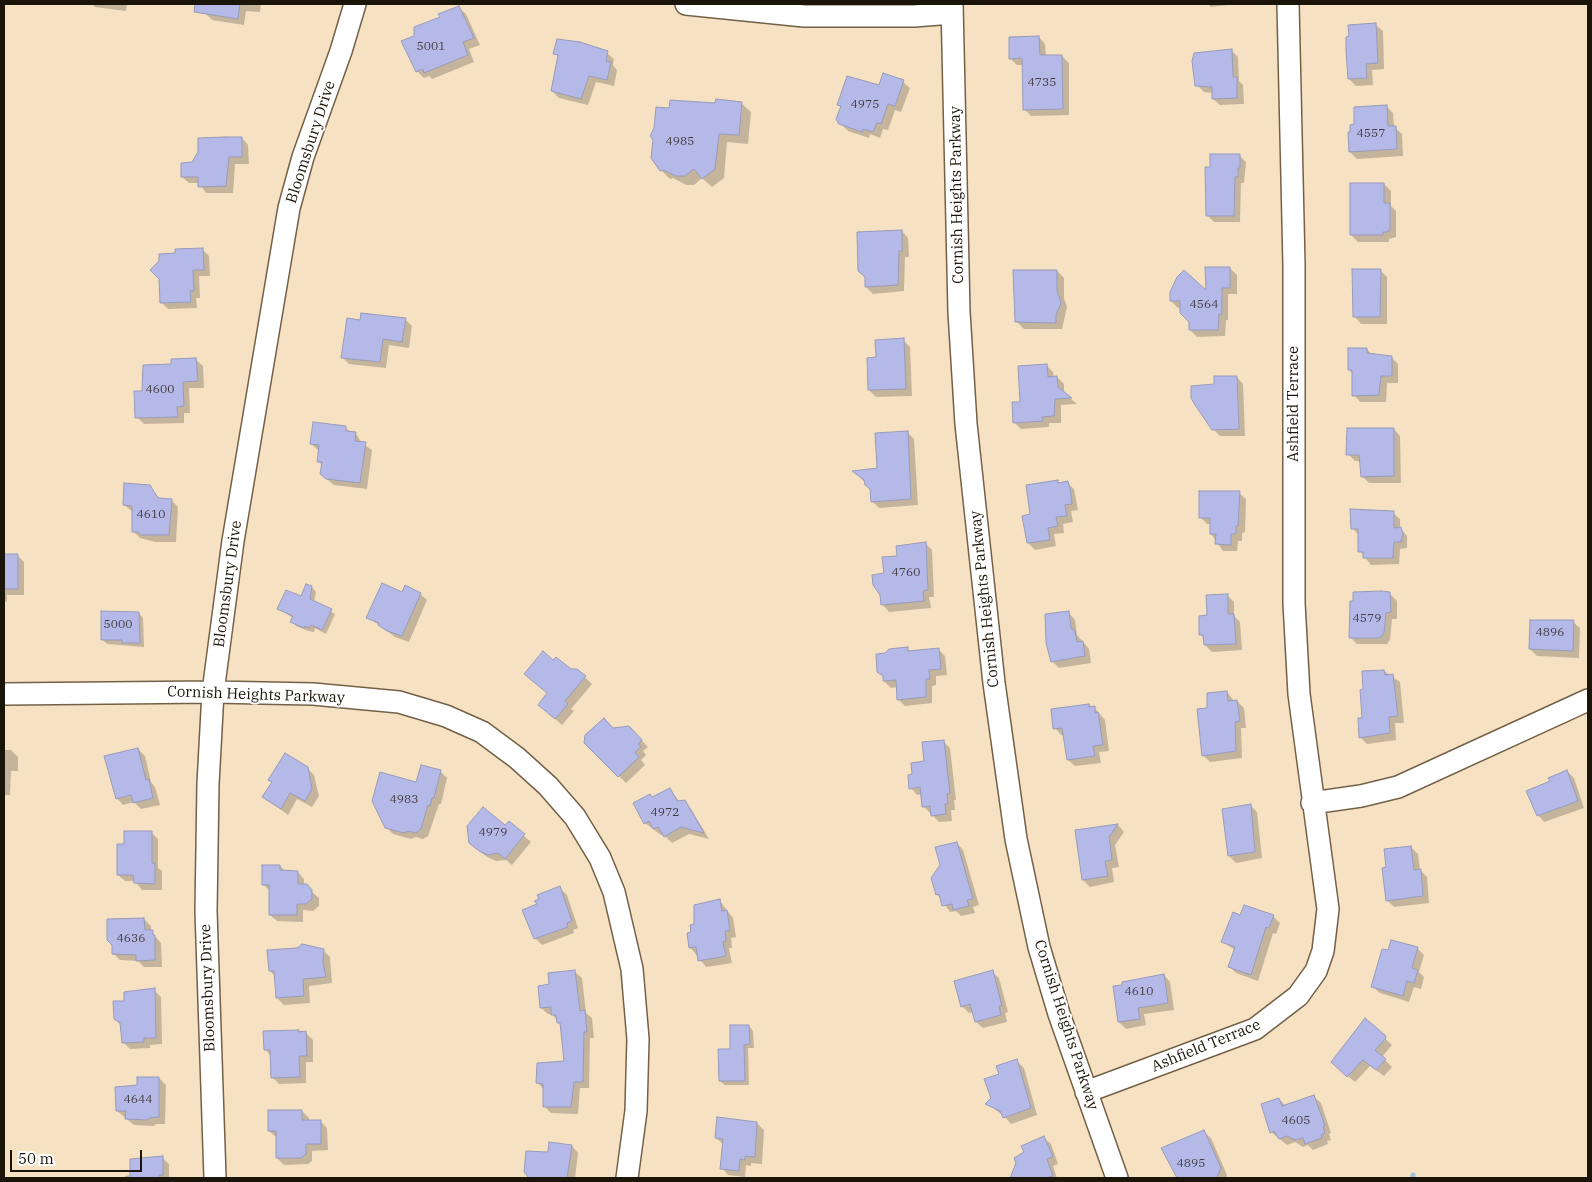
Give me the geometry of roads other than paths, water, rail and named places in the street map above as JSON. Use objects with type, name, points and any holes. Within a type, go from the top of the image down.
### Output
[{"type":"street","name":"Bloomsbury Drive","points":[[215,1178],[206,911],[208,784],[213,692],[233,541],[289,208],[303,157],[341,51],[355,4]]},
{"type":"street","points":[[686,4],[804,16],[914,16],[952,8]]},
{"type":"street","name":"Ashfield Terrace","points":[[1086,1092],[1255,1029],[1298,996],[1316,971],[1321,958],[1328,909],[1312,803],[1299,694],[1294,603],[1294,265],[1288,4]]},
{"type":"street","name":"Cornish Heights Parkway","points":[[952,8],[960,312],[966,424],[994,683],[1016,839],[1039,947],[1059,1014],[1117,1178]]},
{"type":"street","name":"Cornish Heights Parkway","points":[[4,694],[213,692],[313,694],[390,701],[446,716],[482,732],[518,758],[548,786],[575,817],[600,858],[614,892],[632,969],[638,1039],[636,1111],[627,1178]]},
{"type":"street","points":[[1312,803],[1361,796],[1398,787],[1588,700]]}]
